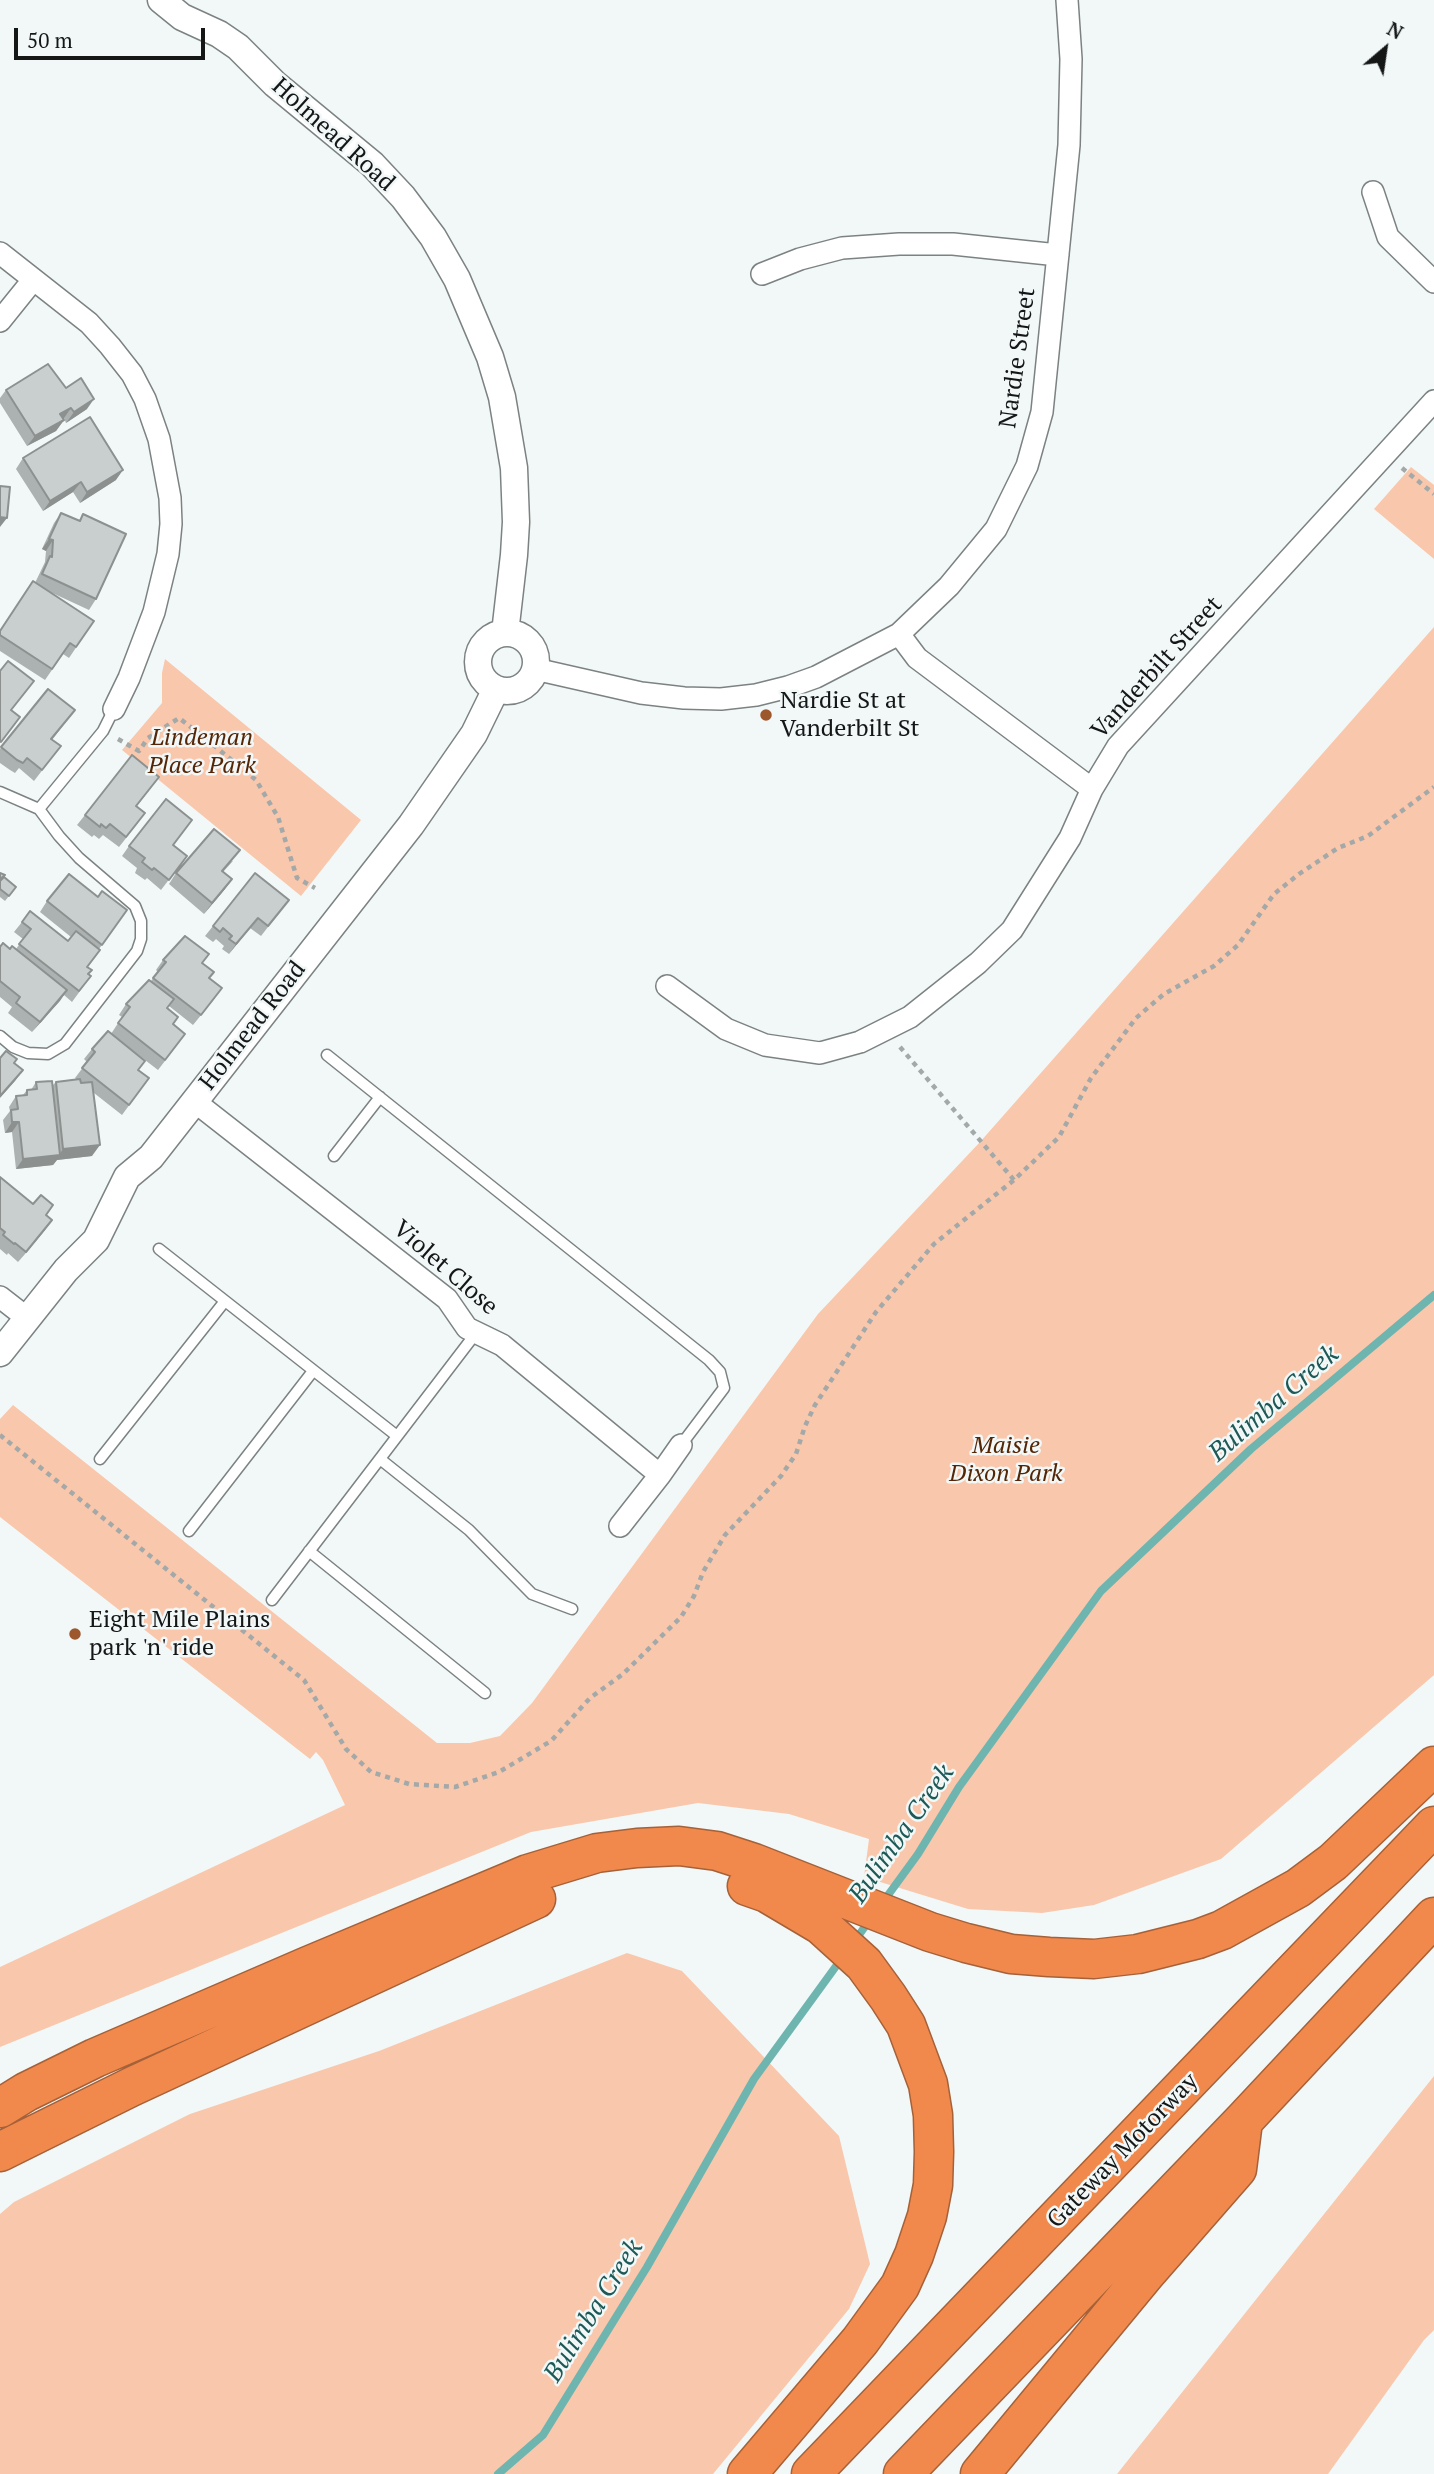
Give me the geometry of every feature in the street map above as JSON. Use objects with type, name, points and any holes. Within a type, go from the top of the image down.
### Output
[{"type":"highway","points":[[0,2152],[120,2092],[500,1915],[563,1887],[602,1875],[640,1871],[704,1875],[829,1910],[1011,1954],[1094,1959],[1138,1954],[1222,1930],[1298,1888],[1333,1862],[1434,1766]]},
{"type":"highway","name":"Gateway Motorway","points":[[811,2474],[1434,1826]]},
{"type":"highway","points":[[0,2108],[95,2058],[528,1874],[597,1853],[637,1848],[680,1846],[717,1852],[754,1863],[829,1910],[906,2025],[928,2084],[933,2115],[934,2152],[933,2185],[927,2216],[900,2286],[882,2314],[747,2474]]},
{"type":"highway","points":[[903,2474],[1243,2121],[1434,1917]]},
{"type":"highway","points":[[980,2474],[1237,2169],[1243,2121]]},
{"type":"street","name":"Holmead Road","points":[[161,0],[182,17],[219,34],[238,47],[275,84],[372,164],[403,197],[457,279],[490,357],[502,397],[512,454],[516,522],[505,633]]},
{"type":"street","name":"Nardie Street","points":[[535,669],[641,693],[684,698],[721,699],[766,692],[816,677],[899,634],[949,586],[996,529],[1027,466],[1042,412],[1069,145],[1071,59],[1067,0]]},
{"type":"street","points":[[1373,192],[1388,237],[1434,282]]},
{"type":"street","points":[[762,274],[800,259],[842,248],[899,244],[953,244],[1058,255]]},
{"type":"street","points":[[0,253],[89,323],[110,346],[132,374],[145,399],[159,439],[170,498],[168,554],[154,612],[114,709]]},
{"type":"street","points":[[0,321],[33,280]]},
{"type":"street","name":"Vanderbilt Street","points":[[667,986],[726,1029],[765,1045],[820,1053],[860,1042],[910,1017],[978,963],[1012,930],[1070,838],[1092,789],[1118,746],[1434,401]]},
{"type":"street","points":[[505,633],[516,635],[530,643],[536,658],[531,679],[523,686],[507,691],[496,689],[482,677],[478,660],[481,649],[489,639],[505,633]]},
{"type":"street","points":[[899,634],[917,658],[1092,789]]},
{"type":"street","name":"Holmead Road","points":[[0,1353],[66,1270],[96,1240],[127,1177],[151,1157],[411,825],[474,734],[496,689]]},
{"type":"street","name":"Violet Close","points":[[194,1101],[414,1272],[447,1300],[467,1328],[502,1345],[660,1475]]},
{"type":"street","points":[[0,1297],[27,1318]]},
{"type":"street","points":[[620,1526],[681,1445]]},
{"type":"lane","points":[[38,809],[103,731],[114,709]]},
{"type":"lane","points":[[0,792],[38,809],[79,858],[135,906],[141,921],[141,939],[137,951],[65,1044],[48,1054],[28,1053],[13,1047],[0,1036]]},
{"type":"lane","points":[[327,1055],[709,1360],[720,1372],[724,1388],[681,1445]]},
{"type":"lane","points":[[334,1156],[380,1097]]},
{"type":"lane","points":[[159,1249],[397,1436]]},
{"type":"lane","points":[[100,1459],[225,1301]]},
{"type":"lane","points":[[272,1600],[476,1333]]},
{"type":"lane","points":[[189,1531],[313,1371]]},
{"type":"lane","points":[[380,1459],[469,1530],[532,1594],[572,1609]]},
{"type":"lane","points":[[309,1551],[485,1693]]},
{"type":"path","points":[[1386,454],[1434,494]]},
{"type":"path","points":[[103,731],[139,751],[148,738],[179,718],[256,780],[278,817],[297,878],[315,888]]},
{"type":"path","points":[[0,1435],[304,1680],[346,1749],[371,1772],[409,1784],[455,1787],[499,1772],[551,1741],[590,1698],[623,1674],[672,1626],[694,1596],[703,1572],[725,1535],[781,1475],[796,1454],[815,1405],[876,1312],[934,1244],[1014,1180],[1059,1136],[1091,1078],[1136,1018],[1164,994],[1214,966],[1238,945],[1273,894],[1298,874],[1338,848],[1368,836],[1434,787]]},
{"type":"path","points":[[886,1030],[1014,1180]]},
{"type":"green space","points":[[1411,467],[1434,485],[1434,559],[1374,509]]},
{"type":"green space","name":"Maisie Dixon Park","points":[[1434,627],[1434,1675],[1221,1859],[1094,1905],[1042,1913],[968,1909],[864,1877],[869,1839],[789,1814],[698,1803],[531,1832],[0,2047],[0,1967],[345,1805],[323,1760],[316,1752],[310,1759],[0,1517],[0,1419],[13,1405],[437,1743],[470,1743],[500,1736],[532,1703],[818,1314],[980,1142]]},
{"type":"green space","name":"Lindeman Place Park","points":[[165,659],[361,820],[301,896],[122,750],[162,703]]},
{"type":"green space","points":[[627,1953],[682,1971],[839,2136],[870,2264],[849,2309],[713,2474],[0,2474],[0,2214],[14,2202],[190,2114],[379,2051]]},
{"type":"green space","points":[[1434,2076],[1434,2330],[1424,2340],[1328,2474],[1117,2474]]},
{"type":"building","points":[[48,364],[66,388],[81,378],[94,399],[74,412],[71,408],[60,414],[64,420],[35,436],[6,390]]},
{"type":"building","points":[[90,417],[123,470],[87,492],[81,482],[50,501],[23,458]]},
{"type":"building","points":[[0,486],[10,487],[7,518],[0,517]]},
{"type":"building","points":[[61,513],[80,521],[83,514],[126,534],[96,599],[42,574],[50,556],[52,557],[53,540],[49,539]]},
{"type":"building","points":[[33,581],[94,621],[76,647],[70,643],[52,669],[0,635]]},
{"type":"building","points":[[8,661],[34,681],[11,710],[20,717],[1,742],[0,671]]},
{"type":"building","points":[[48,689],[75,710],[51,739],[61,746],[42,770],[27,758],[23,763],[17,760],[1,747]]},
{"type":"building","points":[[132,755],[159,777],[136,806],[145,813],[126,837],[110,824],[106,828],[101,824],[100,827],[85,815]]},
{"type":"building","points":[[166,799],[192,820],[173,845],[187,856],[169,880],[142,862],[145,858],[129,846]]},
{"type":"building","points":[[214,829],[240,850],[222,871],[232,879],[212,903],[176,873]]},
{"type":"building","points":[[255,873],[289,900],[268,926],[258,918],[236,944],[229,939],[232,936],[223,928],[220,932],[213,926]]},
{"type":"building","points":[[69,874],[98,897],[102,891],[127,910],[102,945],[47,901]]},
{"type":"building","points":[[4,877],[16,887],[9,896],[0,889],[0,881]]},
{"type":"building","points":[[30,911],[68,941],[76,931],[100,950],[87,967],[92,970],[88,974],[91,976],[79,991],[19,944],[31,929],[22,922]]},
{"type":"building","points":[[185,936],[209,954],[202,963],[214,972],[209,978],[222,988],[201,1015],[153,978],[166,962],[163,960]]},
{"type":"building","points":[[3,943],[10,949],[12,946],[67,990],[40,1022],[16,1003],[20,997],[0,981],[0,947]]},
{"type":"building","points":[[149,980],[174,999],[167,1008],[178,1017],[173,1024],[185,1034],[165,1060],[118,1023],[130,1007],[126,1004]]},
{"type":"building","points":[[108,1031],[145,1061],[138,1070],[149,1078],[129,1105],[82,1068],[95,1052],[92,1049]]},
{"type":"building","points":[[6,1051],[17,1059],[14,1063],[23,1070],[0,1096],[0,1058]]},
{"type":"building","points":[[80,1079],[81,1083],[92,1082],[100,1145],[63,1149],[56,1082]]},
{"type":"building","points":[[52,1081],[60,1155],[23,1159],[19,1122],[12,1122],[11,1110],[18,1109],[16,1096],[27,1095],[27,1090],[37,1089],[36,1082]]},
{"type":"building","points":[[0,1177],[33,1204],[41,1195],[53,1205],[46,1215],[52,1220],[26,1252],[3,1235],[5,1232],[0,1228]]},
{"type":"waterway","name":"Bulimba Creek","points":[[883,1902],[918,1854],[959,1787],[1101,1591],[1251,1449],[1434,1295]]},
{"type":"waterway","name":"Bulimba Creek","points":[[854,1942],[871,1918]]},
{"type":"waterway","name":"Bulimba Creek","points":[[498,2474],[543,2435],[647,2267],[754,2079],[842,1958]]},
{"type":"place","name":"Nardie St at Vanderbilt St","points":[[766,715]]},
{"type":"place","name":"Eight Mile Plains park 'n' ride","points":[[75,1634]]}]
